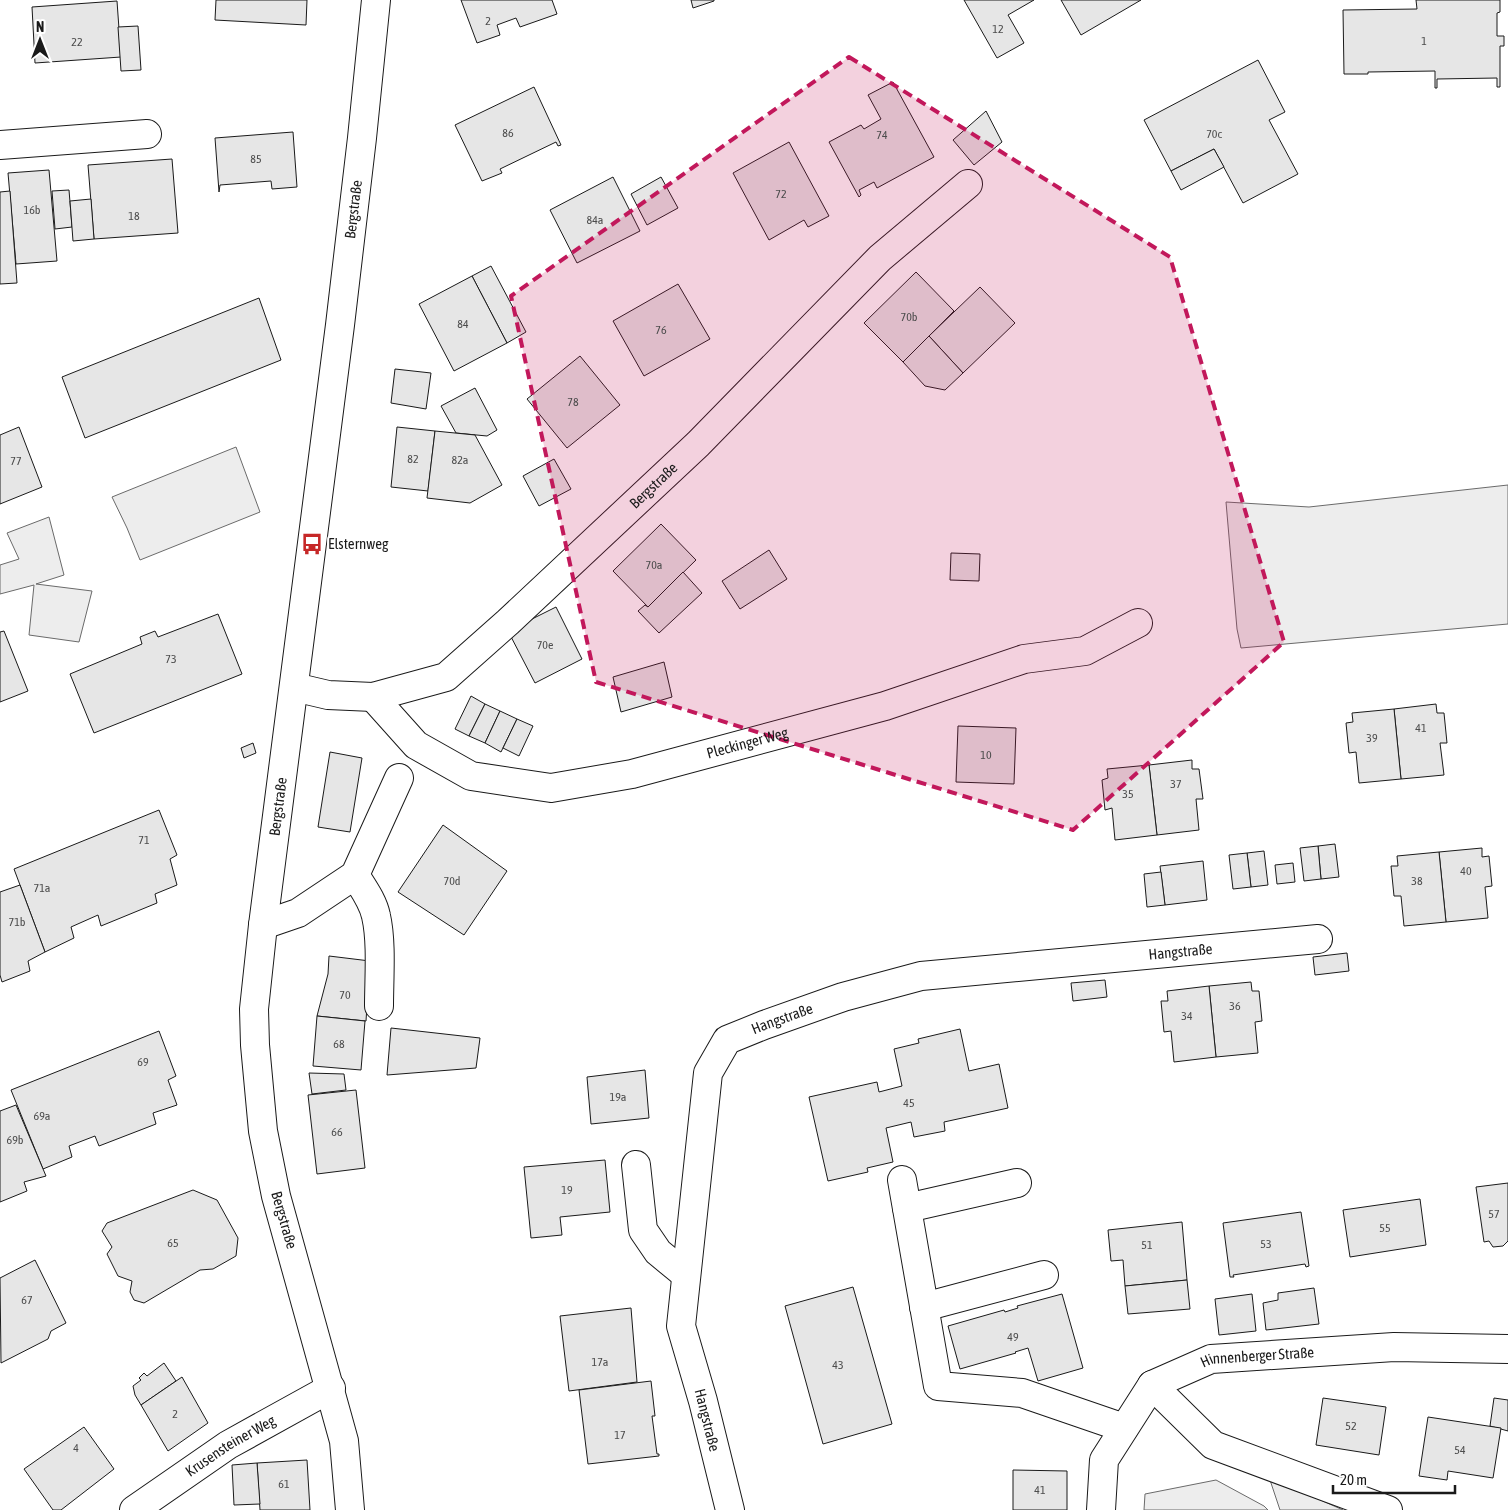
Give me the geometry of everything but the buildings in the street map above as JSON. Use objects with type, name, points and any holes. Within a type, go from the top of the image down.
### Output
[{"type":"street","name":"Bergstraße","points":[[350,1510],[344,1440],[276,1196],[263,1131],[255,1044],[254,1009],[263,925],[340,325],[376,0]]},
{"type":"street","points":[[0,145],[147,134]]},
{"type":"street","name":"Bergstraße","points":[[294,687],[328,695],[373,697],[446,676],[508,622],[698,444],[880,258],[968,184]]},
{"type":"street","name":"Pleckinger Weg","points":[[373,697],[416,745],[470,776],[550,788],[632,774],[885,706],[1024,659],[1085,650],[1138,622]]},
{"type":"street","points":[[263,925],[298,913],[355,874],[400,778]]},
{"type":"street","points":[[355,874],[373,906],[376,917],[379,1006]]},
{"type":"street","name":"Hangstraße","points":[[730,1510],[703,1401],[681,1326],[708,1073],[727,1040],[843,997],[921,976],[1318,939]]},
{"type":"street","points":[[636,1165],[643,1230],[658,1252],[686,1275]]},
{"type":"street","points":[[902,1180],[938,1386],[1022,1393],[1124,1428]]},
{"type":"street","points":[[906,1208],[1017,1183]]},
{"type":"street","points":[[924,1307],[1044,1275]]},
{"type":"street","name":"Hinnenberger Straße","points":[[1152,1385],[1211,1359],[1394,1347],[1508,1349]]},
{"type":"street","points":[[1101,1510],[1104,1460],[1152,1385],[1213,1445],[1388,1510]]},
{"type":"street","name":"Krusensteiner Weg","points":[[134,1510],[228,1445],[331,1388]]},
{"type":"highlighted area","points":[[849,57],[1170,257],[1284,642],[1073,830],[596,682],[511,296]]},
{"type":"shaded area","points":[[236,447],[260,512],[140,560],[112,497]]},
{"type":"shaded area","points":[[1508,485],[1508,624],[1241,648],[1237,629],[1226,502],[1309,507]]},
{"type":"shaded area","points":[[49,517],[64,575],[36,584],[92,591],[79,642],[29,635],[34,585],[0,594],[0,565],[19,559],[7,533]]},
{"type":"shaded area","points":[[1269,1477],[1343,1510],[1280,1510]]},
{"type":"shaded area","points":[[1216,1480],[1268,1510],[1144,1510],[1145,1494]]},
{"type":"place","name":"Elsternweg","points":[[312,544]]}]
